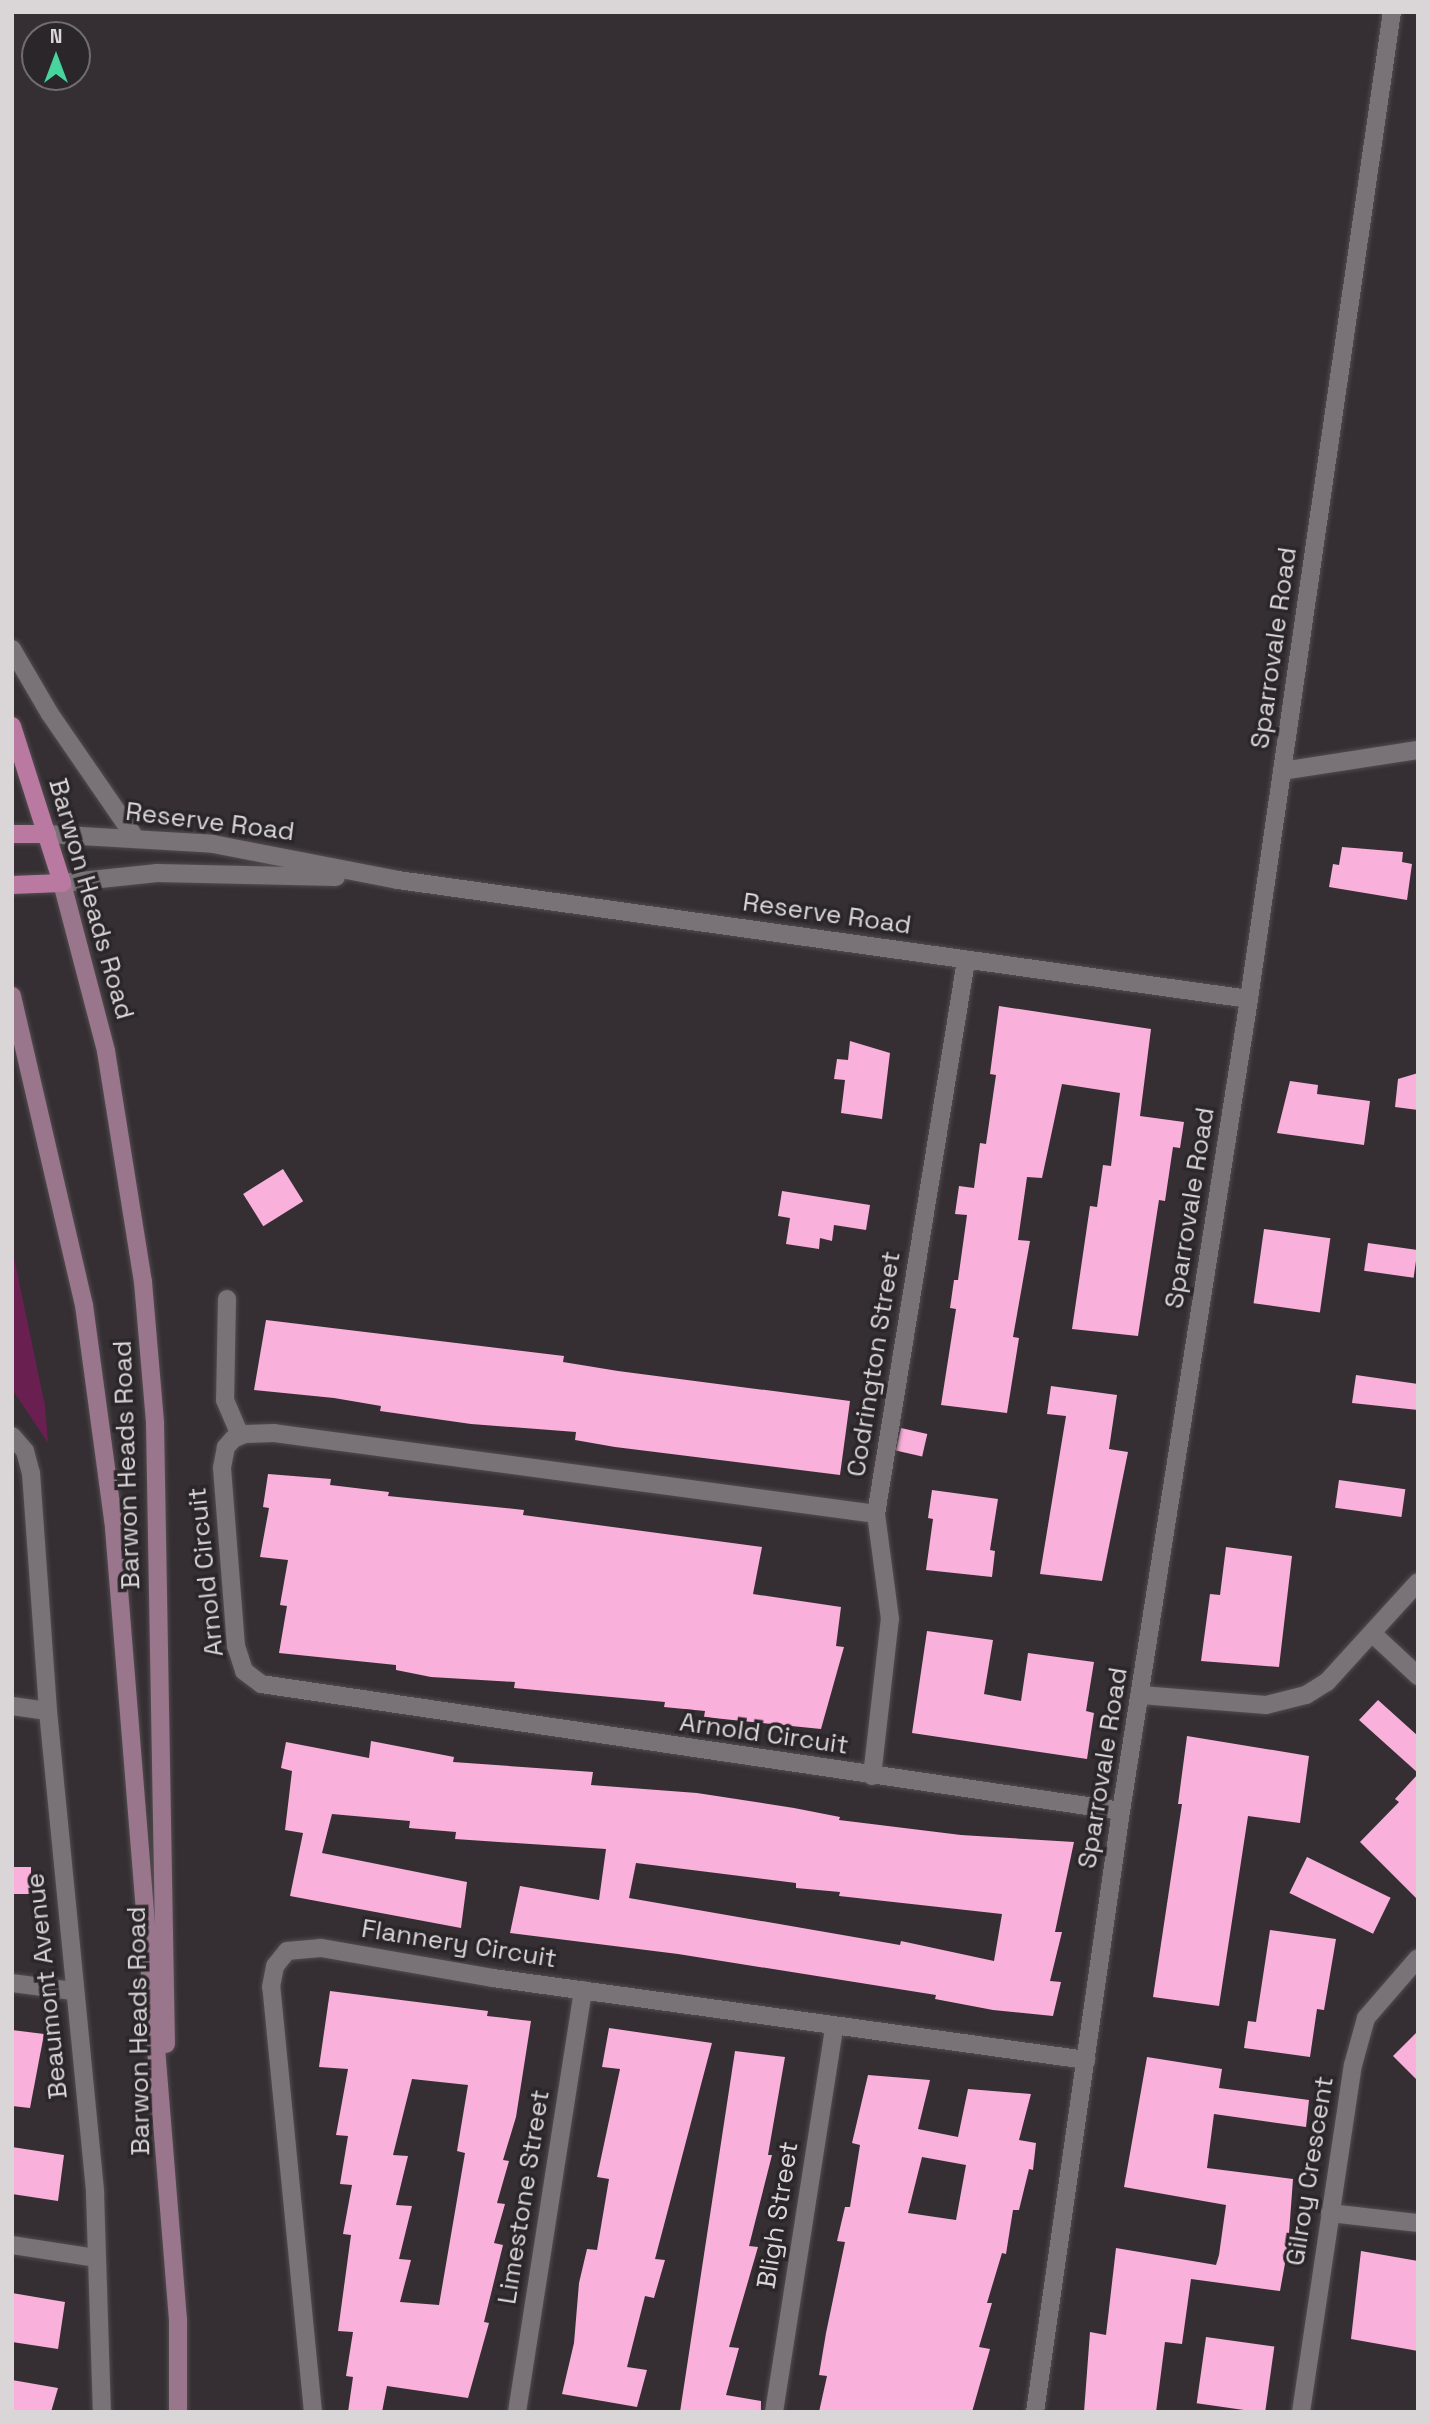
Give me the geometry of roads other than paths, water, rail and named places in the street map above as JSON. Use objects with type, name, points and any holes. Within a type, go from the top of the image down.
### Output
[{"type":"main road","name":"Barwon Heads Road","points":[[12,726],[92,988],[121,1133],[144,1282],[155,1423],[169,2219]]},
{"type":"main road","name":"Reserve Road","points":[[12,834],[47,834]]},
{"type":"main road","name":"Reserve Road","points":[[12,885],[62,883]]},
{"type":"main road","name":"Barwon Heads Road","points":[[12,996],[70,1238],[110,1491],[178,2320],[178,2412]]},
{"type":"street","name":"Sparrovale Road","points":[[1035,2412],[1121,1811],[1249,999],[1392,12]]},
{"type":"street","points":[[12,649],[50,714],[134,836]]},
{"type":"street","points":[[1282,771],[1418,750]]},
{"type":"street","name":"Reserve Road","points":[[47,834],[134,836],[213,844],[398,880],[1249,999]]},
{"type":"street","name":"Reserve Road","points":[[62,883],[190,873],[398,880]]},
{"type":"street","name":"Codrington Street","points":[[872,1776],[890,1619],[876,1514],[966,961]]},
{"type":"street","points":[[227,1299],[224,1394],[228,1412],[240,1435],[274,1433],[876,1514]]},
{"type":"street","name":"Arnold Circuit","points":[[240,1435],[224,1452],[223,1506],[236,1646],[242,1668],[257,1682],[872,1776],[1121,1811]]},
{"type":"street","name":"Beaumont Avenue","points":[[12,1436],[25,1451],[31,1473],[48,1712],[73,1991],[95,2193],[102,2412]]},
{"type":"street","points":[[1141,1695],[1251,1705],[1288,1702],[1327,1682],[1418,1582]]},
{"type":"street","points":[[1373,1634],[1418,1676]]},
{"type":"street","points":[[12,1706],[48,1712]]},
{"type":"street","name":"Flannery Circuit","points":[[313,2412],[271,1978],[279,1959],[295,1948],[321,1948],[834,2027],[1086,2060]]},
{"type":"street","name":"Gilroy Crescent","points":[[1301,2412],[1353,2065],[1366,2018],[1418,1958]]},
{"type":"street","points":[[12,1983],[73,1991]]},
{"type":"street","name":"Limestone Street","points":[[517,2412],[583,1990]]},
{"type":"street","name":"Bligh Street","points":[[774,2412],[834,2027]]},
{"type":"street","points":[[1330,2213],[1418,2223]]},
{"type":"street","points":[[12,2245],[96,2258]]}]
